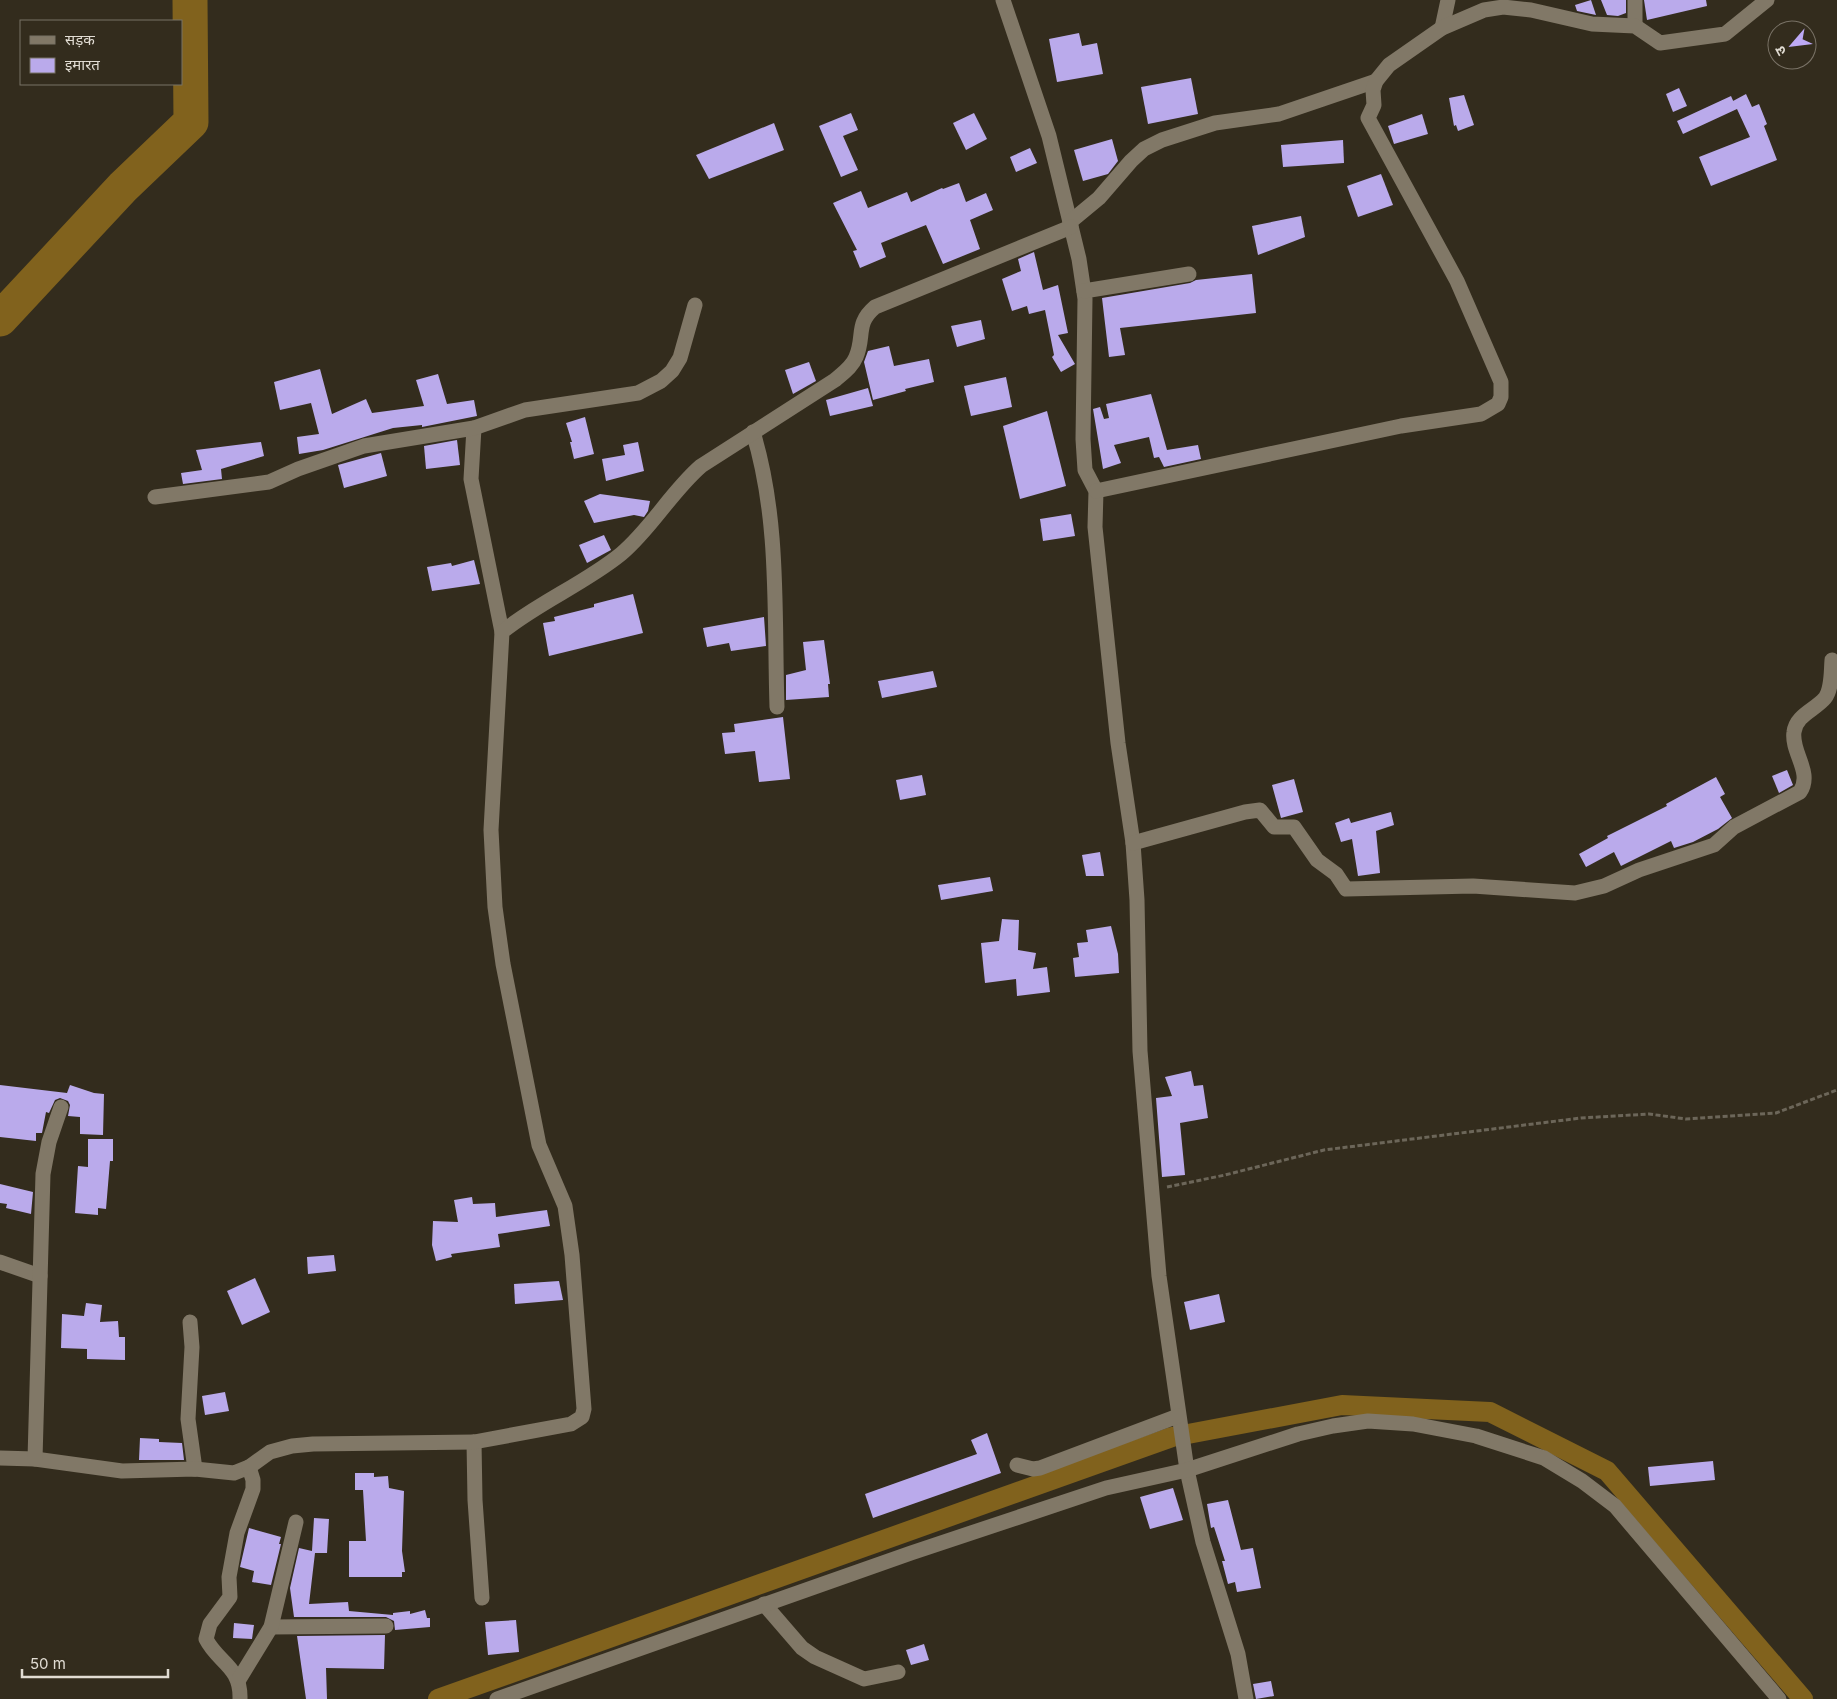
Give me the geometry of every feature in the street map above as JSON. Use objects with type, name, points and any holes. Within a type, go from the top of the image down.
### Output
[{"type":"street","points":[[1004,0],[1049,136],[1071,224],[1084,291],[1083,439],[1085,470],[1096,490],[1097,546],[1118,743],[1133,843],[1137,900],[1140,1051],[1159,1276],[1178,1419],[1187,1470],[1203,1542],[1238,1654],[1246,1699]]},
{"type":"street","points":[[1442,28],[1448,0]]},
{"type":"street","points":[[1634,26],[1635,0]]},
{"type":"street","points":[[1096,490],[1401,426],[1481,414],[1498,404],[1501,396],[1501,382],[1457,281],[1368,118],[1374,105],[1373,90],[1376,81],[1389,65],[1442,28],[1484,10],[1503,7],[1531,10],[1592,24],[1634,26],[1660,43],[1725,34],[1767,0]]},
{"type":"street","points":[[502,632],[520,618],[604,568],[636,538],[687,478],[720,452],[811,397],[850,367],[857,355],[862,322],[865,316],[875,307],[1071,224],[1138,155],[1162,140],[1215,123],[1279,114],[1376,81]]},
{"type":"street","points":[[1084,291],[1190,274]]},
{"type":"street","points":[[155,497],[269,482],[298,469],[364,446],[474,428],[525,410],[616,397],[648,388],[672,371],[680,358],[695,305]]},
{"type":"street","points":[[0,1458],[35,1459],[122,1471],[195,1469],[234,1473],[249,1467],[270,1452],[314,1444],[474,1442],[571,1424],[582,1417],[584,1409],[572,1255],[565,1206],[539,1145],[503,964],[495,907],[490,830],[502,632],[471,479],[474,428]]},
{"type":"street","points":[[753,432],[767,483],[772,529],[777,707]]},
{"type":"street","points":[[1133,843],[1245,812],[1260,810],[1274,826],[1294,827],[1317,860],[1336,874],[1346,889],[1473,886],[1575,892],[1604,886],[1639,870],[1714,845],[1734,827],[1800,792],[1805,785],[1805,778],[1794,734],[1799,720],[1824,699],[1828,692],[1832,660]]},
{"type":"street","points":[[35,1459],[43,1174],[49,1142],[61,1107]]},
{"type":"street","points":[[0,1262],[40,1276]]},
{"type":"street","points":[[190,1322],[192,1347],[188,1419],[195,1469]]},
{"type":"street","points":[[1017,1465],[1033,1469],[1040,1468],[1178,1419]]},
{"type":"street","points":[[497,1699],[764,1604],[1106,1488],[1187,1470],[1298,1434],[1368,1422],[1414,1424],[1476,1436],[1544,1458],[1582,1481],[1615,1506],[1779,1699]]},
{"type":"street","points":[[474,1442],[475,1500],[482,1598]]},
{"type":"street","points":[[240,1699],[238,1681],[221,1656],[211,1648],[206,1639],[210,1624],[230,1597],[229,1577],[237,1533],[253,1488],[249,1467]]},
{"type":"street","points":[[238,1681],[271,1627],[296,1522]]},
{"type":"street","points":[[764,1604],[802,1648],[815,1657],[864,1679],[898,1672]]},
{"type":"street","points":[[271,1627],[386,1626]]},
{"type":"path","points":[[1151,1177],[1162,1188],[1225,1175],[1324,1150],[1605,1115],[1649,1114],[1686,1119],[1776,1113],[1837,1090]]},
{"type":"building","points":[[1591,0],[1596,15],[1577,11],[1575,5]]},
{"type":"building","points":[[1601,0],[1626,0],[1626,13],[1618,16],[1607,15]]},
{"type":"building","points":[[1644,0],[1706,0],[1707,6],[1647,20]]},
{"type":"building","points":[[1079,33],[1082,46],[1097,43],[1103,74],[1057,82],[1049,39]]},
{"type":"building","points":[[1191,78],[1198,114],[1148,124],[1141,87]]},
{"type":"building","points":[[1679,88],[1687,106],[1673,112],[1666,94]]},
{"type":"building","points":[[1746,94],[1752,107],[1759,104],[1767,124],[1764,126],[1777,160],[1711,186],[1699,157],[1750,137],[1737,109],[1683,134],[1677,121],[1731,96],[1733,101]]},
{"type":"building","points":[[1464,95],[1474,125],[1458,131],[1456,125],[1454,126],[1449,98]]},
{"type":"building","points":[[851,113],[858,130],[843,136],[858,170],[841,177],[819,126]]},
{"type":"building","points":[[974,113],[987,139],[966,150],[953,123]]},
{"type":"building","points":[[1422,114],[1428,134],[1394,144],[1388,126]]},
{"type":"building","points":[[774,123],[784,150],[709,179],[696,155]]},
{"type":"building","points":[[1112,139],[1118,161],[1108,174],[1083,181],[1074,150]]},
{"type":"building","points":[[1343,140],[1344,163],[1283,167],[1281,145]]},
{"type":"building","points":[[1030,148],[1037,163],[1016,172],[1010,157]]},
{"type":"building","points":[[1381,174],[1393,205],[1358,217],[1347,186]]},
{"type":"building","points":[[959,183],[966,202],[986,193],[993,210],[970,220],[980,249],[943,264],[926,225],[881,243],[886,257],[860,268],[853,251],[857,250],[833,203],[861,191],[868,208],[907,192],[911,202],[942,188]]},
{"type":"building","points":[[1301,216],[1305,237],[1258,255],[1252,226]]},
{"type":"building","points":[[1034,252],[1043,290],[1058,285],[1068,333],[1058,335],[1075,364],[1061,372],[1052,357],[1054,355],[1045,310],[1029,314],[1027,306],[1012,311],[1002,279],[1021,271],[1018,259]]},
{"type":"building","points":[[1252,274],[1256,313],[1120,328],[1125,355],[1109,357],[1102,298],[1190,283],[1196,280]]},
{"type":"building","points":[[981,320],[985,339],[957,347],[951,326]]},
{"type":"building","points":[[889,346],[894,366],[929,359],[934,382],[873,400],[864,362],[868,351]]},
{"type":"building","points":[[809,362],[816,381],[793,394],[785,370]]},
{"type":"building","points":[[320,369],[332,414],[366,399],[372,413],[424,406],[416,380],[438,374],[447,404],[474,400],[477,416],[422,427],[422,425],[393,428],[323,450],[299,454],[297,437],[319,434],[311,403],[280,410],[274,382]]},
{"type":"building","points":[[1006,377],[1012,407],[971,416],[964,386]]},
{"type":"building","points":[[868,388],[873,406],[830,416],[826,400]]},
{"type":"building","points":[[1151,394],[1167,450],[1198,445],[1201,459],[1164,467],[1159,457],[1154,458],[1149,437],[1114,445],[1121,463],[1103,469],[1093,409],[1100,407],[1104,419],[1109,418],[1106,404]]},
{"type":"building","points":[[1047,411],[1066,486],[1020,499],[1003,426]]},
{"type":"building","points":[[585,417],[594,454],[574,459],[570,442],[572,442],[566,423]]},
{"type":"building","points":[[457,440],[460,465],[426,469],[424,446]]},
{"type":"building","points":[[261,442],[264,456],[221,469],[222,479],[183,484],[181,473],[202,470],[196,450]]},
{"type":"building","points":[[638,442],[644,471],[606,481],[602,459],[625,455],[623,445]]},
{"type":"building","points":[[381,453],[387,476],[344,488],[338,465]]},
{"type":"building","points":[[600,494],[650,501],[648,511],[644,517],[634,515],[594,523],[584,501]]},
{"type":"building","points":[[1071,514],[1075,536],[1043,541],[1040,519]]},
{"type":"building","points":[[604,535],[611,550],[587,563],[579,545]]},
{"type":"building","points":[[474,560],[480,584],[432,591],[427,567],[451,563],[452,566]]},
{"type":"building","points":[[633,594],[643,633],[549,656],[543,623],[555,621],[554,617],[594,607],[594,604]]},
{"type":"building","points":[[764,617],[766,646],[731,651],[729,643],[707,647],[703,628]]},
{"type":"building","points":[[824,640],[830,684],[828,684],[829,697],[786,700],[786,675],[806,670],[803,642]]},
{"type":"building","points":[[933,671],[937,687],[882,698],[878,681]]},
{"type":"building","points":[[783,717],[790,779],[759,782],[755,751],[725,754],[722,733],[735,732],[734,724]]},
{"type":"building","points":[[1787,770],[1793,785],[1779,793],[1772,776]]},
{"type":"building","points":[[922,775],[926,795],[900,800],[896,780]]},
{"type":"building","points":[[1716,777],[1725,794],[1720,797],[1732,818],[1718,829],[1693,842],[1674,848],[1671,841],[1621,866],[1614,852],[1586,867],[1579,854],[1608,838],[1607,836],[1667,806],[1666,804]]},
{"type":"building","points":[[1294,779],[1303,812],[1281,818],[1272,785]]},
{"type":"building","points":[[1391,812],[1394,825],[1376,831],[1380,873],[1358,876],[1352,839],[1341,842],[1335,823],[1349,818],[1351,823]]},
{"type":"building","points":[[1100,852],[1104,876],[1086,876],[1082,855]]},
{"type":"building","points":[[990,877],[993,891],[941,900],[938,885]]},
{"type":"building","points":[[1002,919],[1019,920],[1018,950],[1036,953],[1033,969],[1047,967],[1050,992],[1017,996],[1016,979],[985,983],[981,943],[999,941]]},
{"type":"building","points":[[1111,926],[1118,954],[1119,973],[1075,977],[1073,958],[1079,957],[1077,943],[1088,942],[1086,930]]},
{"type":"building","points":[[1191,1071],[1194,1086],[1203,1085],[1208,1118],[1180,1123],[1185,1175],[1162,1177],[1156,1098],[1172,1096],[1165,1077]]},
{"type":"building","points":[[0,1085],[67,1093],[70,1085],[94,1093],[104,1094],[103,1135],[80,1134],[80,1117],[68,1116],[70,1105],[68,1101],[60,1098],[55,1100],[49,1113],[46,1112],[42,1133],[36,1133],[36,1141],[0,1137]]},
{"type":"building","points":[[88,1139],[113,1139],[113,1161],[110,1161],[106,1209],[98,1208],[98,1215],[75,1213],[78,1166],[88,1167]]},
{"type":"building","points":[[0,1184],[33,1192],[31,1214],[6,1208],[7,1204],[0,1203]]},
{"type":"building","points":[[472,1197],[473,1204],[495,1203],[496,1217],[547,1210],[550,1226],[498,1234],[500,1247],[451,1254],[452,1257],[436,1261],[432,1245],[433,1221],[458,1222],[454,1200]]},
{"type":"building","points":[[334,1255],[336,1271],[308,1274],[307,1257]]},
{"type":"building","points":[[255,1278],[270,1312],[242,1325],[227,1291]]},
{"type":"building","points":[[559,1281],[563,1300],[515,1304],[514,1284]]},
{"type":"building","points":[[1219,1294],[1225,1322],[1190,1330],[1184,1302]]},
{"type":"building","points":[[86,1303],[102,1305],[100,1322],[118,1321],[119,1337],[125,1337],[125,1360],[87,1359],[87,1349],[61,1348],[62,1314],[84,1316]]},
{"type":"building","points":[[225,1392],[229,1411],[205,1415],[202,1396]]},
{"type":"building","points":[[987,1433],[1001,1473],[873,1518],[865,1494],[977,1454],[971,1440]]},
{"type":"building","points":[[140,1438],[159,1439],[159,1442],[182,1443],[184,1460],[139,1460]]},
{"type":"building","points":[[1713,1461],[1715,1480],[1650,1486],[1648,1467]]},
{"type":"building","points":[[355,1473],[374,1473],[374,1477],[388,1476],[389,1488],[404,1491],[402,1551],[405,1572],[402,1572],[402,1577],[349,1577],[349,1541],[366,1541],[363,1490],[355,1490]]},
{"type":"building","points":[[1173,1488],[1183,1520],[1150,1529],[1140,1497]]},
{"type":"building","points":[[1228,1500],[1241,1550],[1253,1548],[1261,1588],[1237,1592],[1235,1582],[1228,1584],[1222,1561],[1225,1561],[1214,1527],[1211,1528],[1207,1504]]},
{"type":"building","points":[[314,1518],[329,1519],[327,1553],[315,1553],[309,1604],[348,1602],[349,1611],[393,1615],[393,1613],[410,1611],[410,1614],[425,1610],[427,1618],[430,1618],[430,1627],[395,1630],[394,1621],[386,1617],[294,1617],[290,1588],[299,1548],[312,1551]]},
{"type":"building","points":[[249,1528],[281,1537],[271,1585],[252,1582],[254,1571],[240,1567]]},
{"type":"building","points":[[516,1620],[519,1652],[488,1655],[485,1622]]},
{"type":"building","points":[[234,1623],[254,1625],[252,1639],[233,1638]]},
{"type":"building","points":[[385,1635],[384,1669],[326,1668],[327,1699],[306,1699],[297,1636]]},
{"type":"building","points":[[924,1644],[929,1660],[911,1665],[906,1650]]},
{"type":"building","points":[[1271,1681],[1274,1696],[1256,1699],[1253,1684]]},
{"type":"waterway","points":[[0,319],[123,187],[191,122],[190,0]]},
{"type":"waterway","points":[[438,1699],[1172,1437],[1342,1405],[1490,1412],[1607,1471],[1803,1699]]}]
